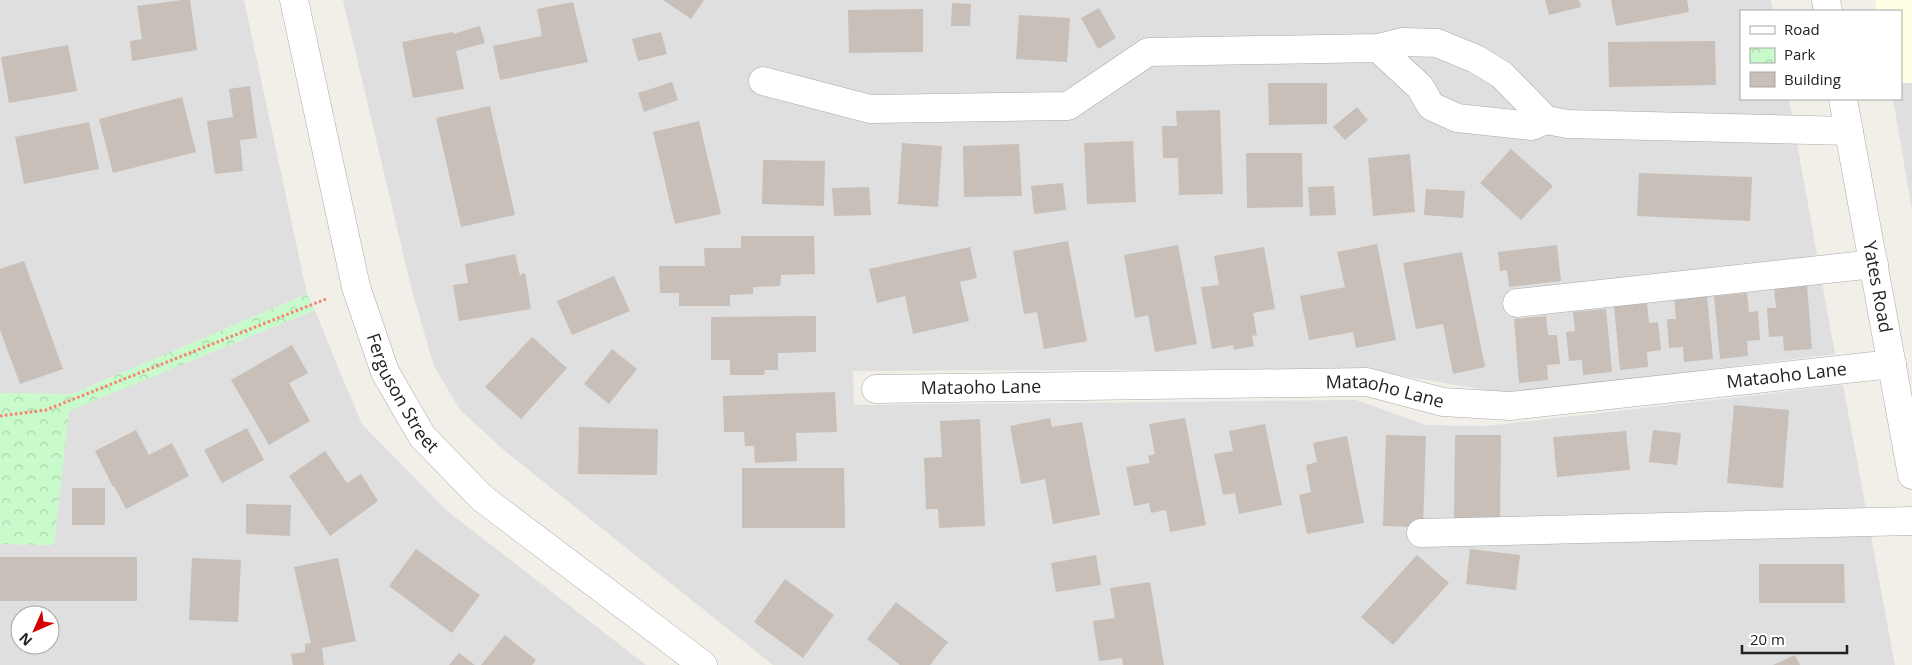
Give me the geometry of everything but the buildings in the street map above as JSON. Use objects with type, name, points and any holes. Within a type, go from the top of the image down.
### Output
[{"type":"street","name":"Ferguson Street","points":[[294,0],[356,287],[385,372],[422,436],[482,498],[703,665]]},
{"type":"street","points":[[764,81],[870,108],[1068,106],[1148,52],[1378,48],[1402,42],[1437,43],[1476,59],[1502,75],[1546,120]]},
{"type":"street","points":[[1418,84],[1421,70],[1437,43]]},
{"type":"street","points":[[1378,48],[1418,84],[1431,106],[1458,118],[1532,126],[1546,120],[1568,124],[1849,131]]},
{"type":"street","name":"Yates Road","points":[[1843,100],[1912,475]]},
{"type":"street","points":[[1517,303],[1874,264]]},
{"type":"street","name":"Mataoho Lane","points":[[876,389],[1367,382],[1443,402],[1510,406],[1892,364]]},
{"type":"street","points":[[1421,533],[1912,521]]},
{"type":"path","points":[[0,416],[46,410],[356,287]]},
{"type":"shaded area","points":[[0,0],[244,0],[307,294],[72,394],[0,393]]},
{"type":"shaded area","points":[[343,0],[1771,0],[1773,10],[1740,10],[1740,100],[1789,100],[1835,354],[1508,394],[1362,369],[853,371],[854,405],[1356,400],[1426,425],[1486,426],[1843,385],[1895,665],[773,665],[506,452],[460,410],[434,366],[412,291]]},
{"type":"shaded area","points":[[1875,0],[1912,0],[1912,83],[1902,83],[1902,10],[1877,10]]},
{"type":"shaded area","points":[[1902,83],[1912,83],[1912,210],[1893,100],[1902,100]]},
{"type":"shaded area","points":[[315,310],[362,424],[446,510],[646,665],[0,665],[0,544],[54,545],[68,411]]},
{"type":"green space","points":[[307,294],[315,310],[69,411],[54,545],[0,544],[0,393],[72,394]]}]
